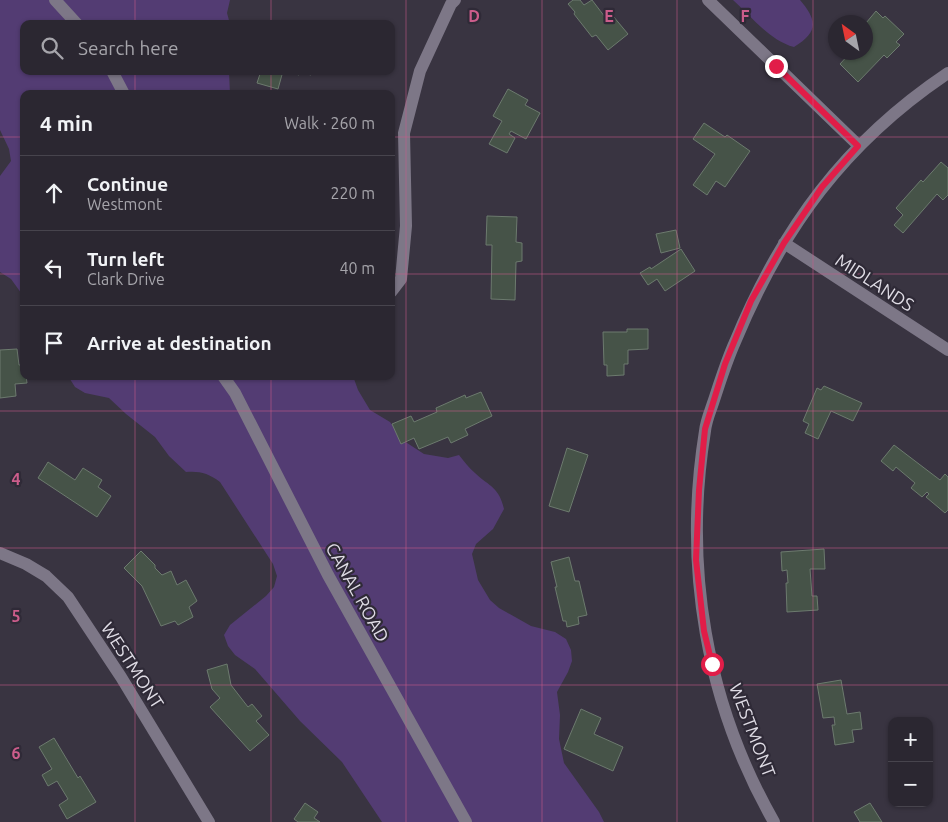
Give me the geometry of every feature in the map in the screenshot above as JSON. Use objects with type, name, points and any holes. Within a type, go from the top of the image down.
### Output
[{"type":"street","points":[[55,0],[73,20]]},
{"type":"street","points":[[395,286],[401,278],[406,226],[404,133],[420,71],[451,4],[455,0]]},
{"type":"street","points":[[708,0],[858,146]]},
{"type":"street","name":"WESTMONT","points":[[774,822],[744,763],[720,698],[704,631],[696,560],[699,490],[705,429],[725,364],[751,301],[784,243],[822,187],[858,146],[888,118],[948,73]]},
{"type":"street","points":[[114,75],[122,90]]},
{"type":"street","name":"MIDLANDS","points":[[784,243],[948,350]]},
{"type":"street","name":"CANAL ROAD","points":[[226,380],[235,393],[328,575],[466,822]]},
{"type":"street","name":"WESTMONT","points":[[0,553],[26,564],[46,576],[68,597],[121,677],[209,822]]},
{"type":"shaded area","points":[[0,0],[230,0],[227,13],[229,20],[20,20],[20,75],[229,75],[230,90],[20,90],[20,291],[11,279],[0,272],[0,176],[11,161],[9,149],[0,130]]},
{"type":"shaded area","points":[[733,0],[800,0],[810,14],[813,25],[811,31],[808,36],[794,47],[785,44],[769,34]]},
{"type":"shaded area","points":[[71,380],[354,380],[370,410],[390,422],[404,441],[424,454],[448,458],[459,455],[473,471],[497,492],[504,509],[493,529],[476,544],[472,554],[478,580],[490,600],[499,608],[531,626],[555,632],[566,639],[571,650],[572,661],[557,692],[560,715],[559,739],[564,763],[604,822],[382,822],[342,762],[300,721],[255,669],[235,655],[228,646],[224,635],[230,625],[266,596],[274,587],[277,576],[273,564],[220,482],[204,473],[186,472],[169,456],[155,437],[109,398],[85,393],[75,387]]},
{"type":"building","points":[[573,0],[580,0],[584,5],[592,0],[608,21],[613,16],[628,34],[608,50],[596,35],[592,37],[574,14],[575,12],[568,4]]},
{"type":"building","points":[[876,11],[883,18],[885,16],[904,34],[896,42],[900,45],[887,58],[884,55],[858,82],[840,64],[844,60],[873,60],[873,15]]},
{"type":"building","points":[[260,75],[282,75],[278,89],[257,83]]},
{"type":"building","points":[[508,89],[528,100],[525,105],[540,113],[526,139],[511,131],[509,134],[515,138],[507,153],[489,144],[502,121],[493,116]]},
{"type":"building","points":[[704,123],[725,137],[727,135],[750,151],[725,187],[716,181],[707,195],[693,185],[715,154],[693,139]]},
{"type":"building","points":[[941,162],[948,168],[948,195],[943,200],[937,194],[903,233],[894,225],[903,215],[896,208],[921,180],[923,182]]},
{"type":"building","points":[[487,216],[517,217],[516,242],[522,243],[522,261],[516,262],[515,300],[491,299],[492,245],[486,245]]},
{"type":"building","points":[[676,230],[680,248],[661,253],[656,234]]},
{"type":"building","points":[[681,249],[695,271],[665,291],[657,279],[648,285],[640,273],[650,267],[651,269]]},
{"type":"building","points":[[627,329],[648,329],[648,349],[628,350],[628,364],[624,364],[624,375],[607,376],[607,365],[604,365],[603,332],[627,332]]},
{"type":"building","points":[[17,349],[20,380],[27,380],[27,383],[15,384],[16,396],[0,398],[0,350]]},
{"type":"building","points":[[824,386],[862,403],[853,421],[831,411],[818,439],[805,433],[809,424],[803,421],[817,388],[821,390]]},
{"type":"building","points":[[481,392],[492,416],[465,429],[468,435],[451,443],[448,437],[419,449],[414,438],[401,444],[392,424],[411,416],[414,422],[437,412],[436,408],[465,395],[466,398]]},
{"type":"building","points":[[894,445],[940,480],[945,474],[948,477],[948,510],[945,513],[926,497],[929,494],[927,492],[922,497],[911,488],[915,483],[896,467],[893,471],[881,461]]},
{"type":"building","points":[[567,448],[588,455],[569,512],[549,506]]},
{"type":"building","points":[[48,462],[75,480],[83,468],[102,480],[98,487],[111,496],[97,517],[38,478]]},
{"type":"building","points":[[824,549],[825,569],[810,569],[812,596],[817,596],[818,610],[787,612],[787,570],[782,571],[781,552]]},
{"type":"building","points":[[141,551],[162,575],[171,571],[177,585],[186,580],[197,601],[189,607],[193,617],[178,625],[175,621],[161,626],[142,586],[124,568]]},
{"type":"building","points":[[569,557],[575,581],[579,581],[587,615],[578,617],[579,624],[567,627],[566,621],[563,621],[551,562]]},
{"type":"building","points":[[227,664],[231,685],[248,707],[252,704],[262,716],[256,721],[269,735],[250,751],[210,707],[220,698],[212,689],[207,670]]},
{"type":"building","points":[[841,680],[847,714],[860,712],[862,729],[852,730],[854,742],[835,745],[832,725],[835,725],[834,717],[823,718],[817,684]]},
{"type":"building","points":[[581,709],[601,718],[594,734],[623,747],[613,771],[564,749]]},
{"type":"building","points":[[54,738],[78,778],[80,776],[96,802],[67,819],[59,805],[68,799],[57,781],[48,786],[42,775],[52,769],[39,747]]},
{"type":"building","points":[[305,803],[318,812],[314,818],[320,822],[298,822],[294,819]]},
{"type":"building","points":[[870,803],[882,822],[860,822],[854,812]]},
{"type":"route","points":[[712,664],[704,631],[696,560],[699,490],[705,429],[725,364],[751,301],[784,243],[822,187],[858,146],[776,66]]}]
